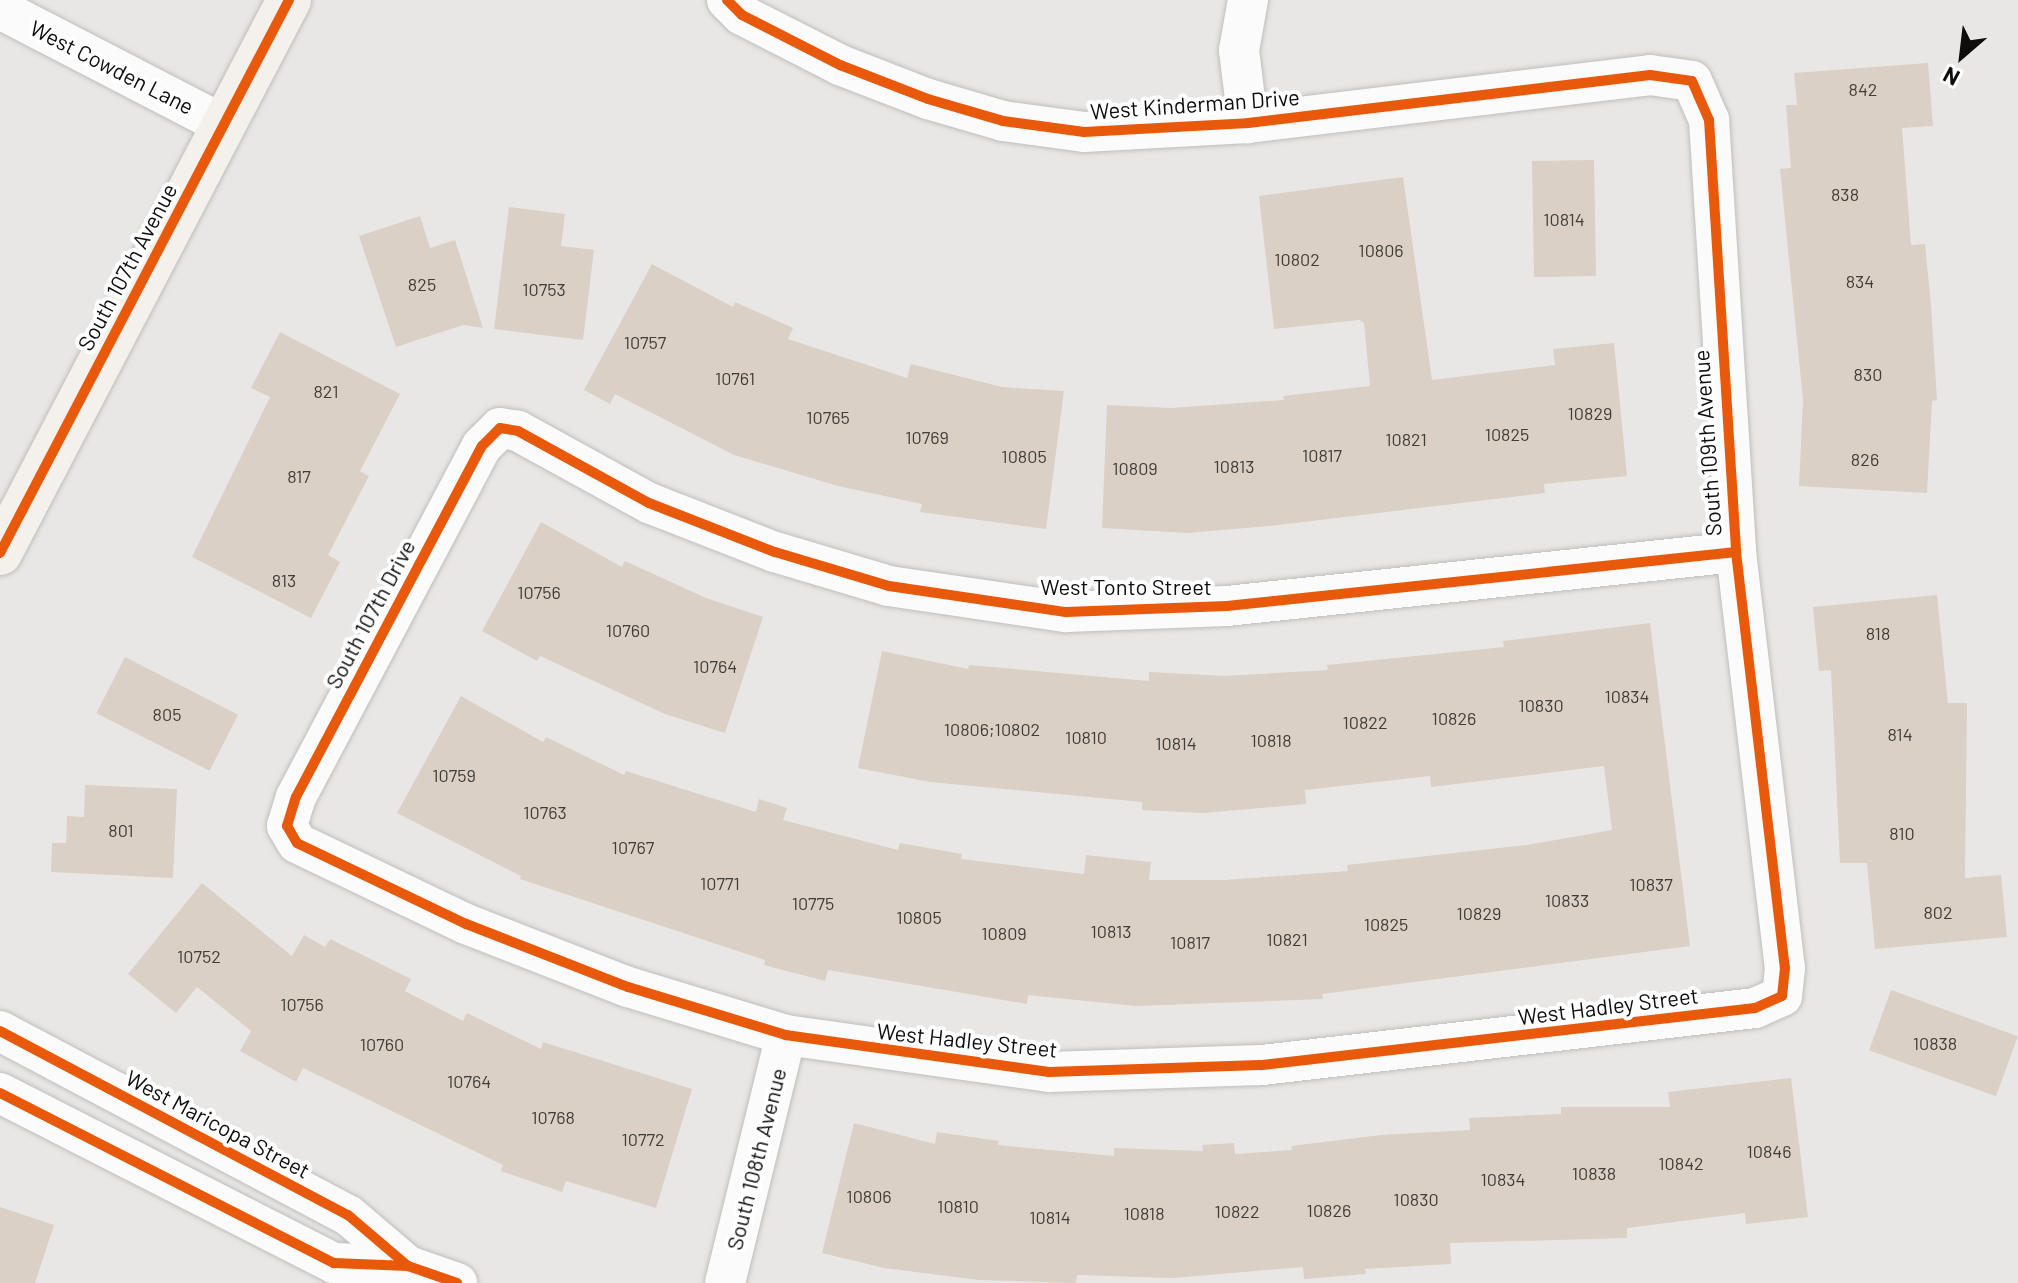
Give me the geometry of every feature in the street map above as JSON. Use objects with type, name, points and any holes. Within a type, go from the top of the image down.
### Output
[{"type":"main road","name":"South 107th Avenue","points":[[0,553],[289,0]]},
{"type":"street","name":"West Kinderman Drive","points":[[727,0],[742,15],[840,65],[1003,121],[1084,132],[1248,123],[1650,75],[1692,81]]},
{"type":"street","points":[[1248,0],[1239,50],[1248,123]]},
{"type":"street","name":"West Cowden Lane","points":[[0,9],[224,125]]},
{"type":"street","name":"South 109th Avenue","points":[[1692,81],[1709,120],[1736,552],[1785,968],[1782,996]]},
{"type":"street","name":"West Tonto Street","points":[[500,428],[518,431],[649,503],[775,552],[889,586],[1066,612],[1227,606],[1736,552]]},
{"type":"street","name":"South 107th Drive","points":[[287,826],[296,797],[482,446],[500,428]]},
{"type":"street","name":"West Hadley Street","points":[[287,826],[297,843],[466,924],[628,987],[786,1035],[1049,1072],[1260,1065],[1755,1008],[1782,996]]},
{"type":"street","name":"West Maricopa Street","points":[[0,1031],[348,1215],[408,1266]]},
{"type":"street","name":"South 108th Avenue","points":[[725,1283],[786,1035]]},
{"type":"street","name":"West Maricopa Street","points":[[0,1093],[334,1263],[408,1266],[457,1283]]},
{"type":"building","points":[[1928,63],[1933,126],[1902,128],[1911,245],[1925,244],[1931,305],[1937,400],[1932,401],[1927,493],[1799,486],[1803,400],[1780,169],[1791,168],[1786,105],[1797,105],[1794,73]]},
{"type":"building","points":[[1594,160],[1596,276],[1534,277],[1532,161]]},
{"type":"building","points":[[1403,177],[1432,380],[1555,365],[1553,349],[1614,343],[1627,476],[1544,484],[1545,493],[1269,526],[1187,533],[1102,528],[1107,405],[1171,408],[1284,400],[1283,396],[1370,386],[1364,323],[1359,320],[1274,329],[1259,196]]},
{"type":"building","points":[[509,207],[565,214],[561,246],[594,250],[583,340],[494,329]]},
{"type":"building","points":[[420,216],[430,248],[455,240],[483,328],[463,325],[396,347],[359,236]]},
{"type":"building","points":[[652,264],[733,307],[735,302],[793,328],[788,339],[907,378],[911,364],[1002,387],[1064,391],[1046,529],[920,512],[922,504],[838,486],[734,455],[615,394],[610,404],[584,390]]},
{"type":"building","points":[[280,332],[400,394],[360,471],[369,476],[328,555],[340,562],[311,618],[192,557],[270,397],[251,388]]},
{"type":"building","points":[[541,522],[622,567],[625,561],[706,598],[763,617],[725,733],[665,714],[540,656],[537,661],[482,631]]},
{"type":"building","points":[[1937,595],[1948,703],[1967,703],[1965,878],[2001,875],[2007,937],[1875,949],[1867,863],[1840,863],[1831,670],[1819,671],[1813,607]]},
{"type":"building","points":[[1650,623],[1690,946],[1322,994],[1323,999],[1135,1006],[1028,995],[1027,1004],[828,970],[825,981],[764,965],[765,960],[520,879],[521,876],[397,813],[461,696],[543,742],[546,737],[624,775],[626,771],[756,812],[759,799],[787,808],[783,820],[898,850],[900,843],[962,854],[961,859],[1084,874],[1086,855],[1151,862],[1149,880],[1224,880],[1348,871],[1347,865],[1527,845],[1612,830],[1604,766],[1431,787],[1430,776],[1305,790],[1306,804],[1203,813],[1142,810],[1142,802],[930,782],[858,768],[882,651],[968,669],[969,665],[1149,681],[1149,672],[1224,676],[1328,670],[1327,665],[1504,647],[1503,641]]},
{"type":"building","points":[[125,657],[238,715],[210,771],[96,713]]},
{"type":"building","points":[[85,785],[177,789],[173,878],[51,872],[52,843],[66,843],[67,816],[84,817]]},
{"type":"building","points":[[202,883],[292,956],[304,935],[325,947],[330,939],[411,979],[405,991],[463,1021],[467,1013],[541,1049],[543,1042],[692,1089],[656,1208],[566,1181],[562,1192],[501,1171],[503,1165],[303,1068],[296,1082],[240,1051],[251,1031],[197,987],[176,1013],[128,974]]},
{"type":"building","points":[[1891,990],[2018,1036],[1996,1096],[1869,1050]]},
{"type":"building","points":[[1791,1078],[1808,1217],[1746,1224],[1745,1213],[1627,1228],[1627,1238],[1450,1243],[1451,1264],[1365,1269],[1366,1274],[1304,1279],[1303,1267],[1173,1278],[1077,1275],[1076,1283],[979,1280],[884,1268],[822,1253],[854,1123],[935,1144],[937,1132],[999,1141],[998,1145],[1114,1156],[1114,1148],[1203,1151],[1202,1145],[1234,1143],[1235,1154],[1292,1150],[1291,1146],[1381,1135],[1470,1130],[1469,1118],[1561,1114],[1561,1107],[1670,1107],[1668,1092]]},
{"type":"building","points":[[0,1207],[54,1225],[35,1283],[0,1283]]},
{"type":"cycle path","points":[[0,553],[289,0]]},
{"type":"cycle path","points":[[727,0],[742,15],[840,65],[928,99],[1003,121],[1084,132],[1248,123],[1650,75],[1692,81],[1709,120],[1736,552],[1785,968],[1782,996],[1755,1008],[1260,1065],[1049,1072],[786,1035],[628,987],[466,924],[297,843],[287,826],[296,797],[482,446],[500,428],[518,431],[649,503],[775,552],[889,586],[1066,612],[1227,606],[1736,552]]},
{"type":"cycle path","points":[[0,1031],[348,1215],[408,1266]]},
{"type":"cycle path","points":[[0,1093],[334,1263],[408,1266],[457,1283]]}]
